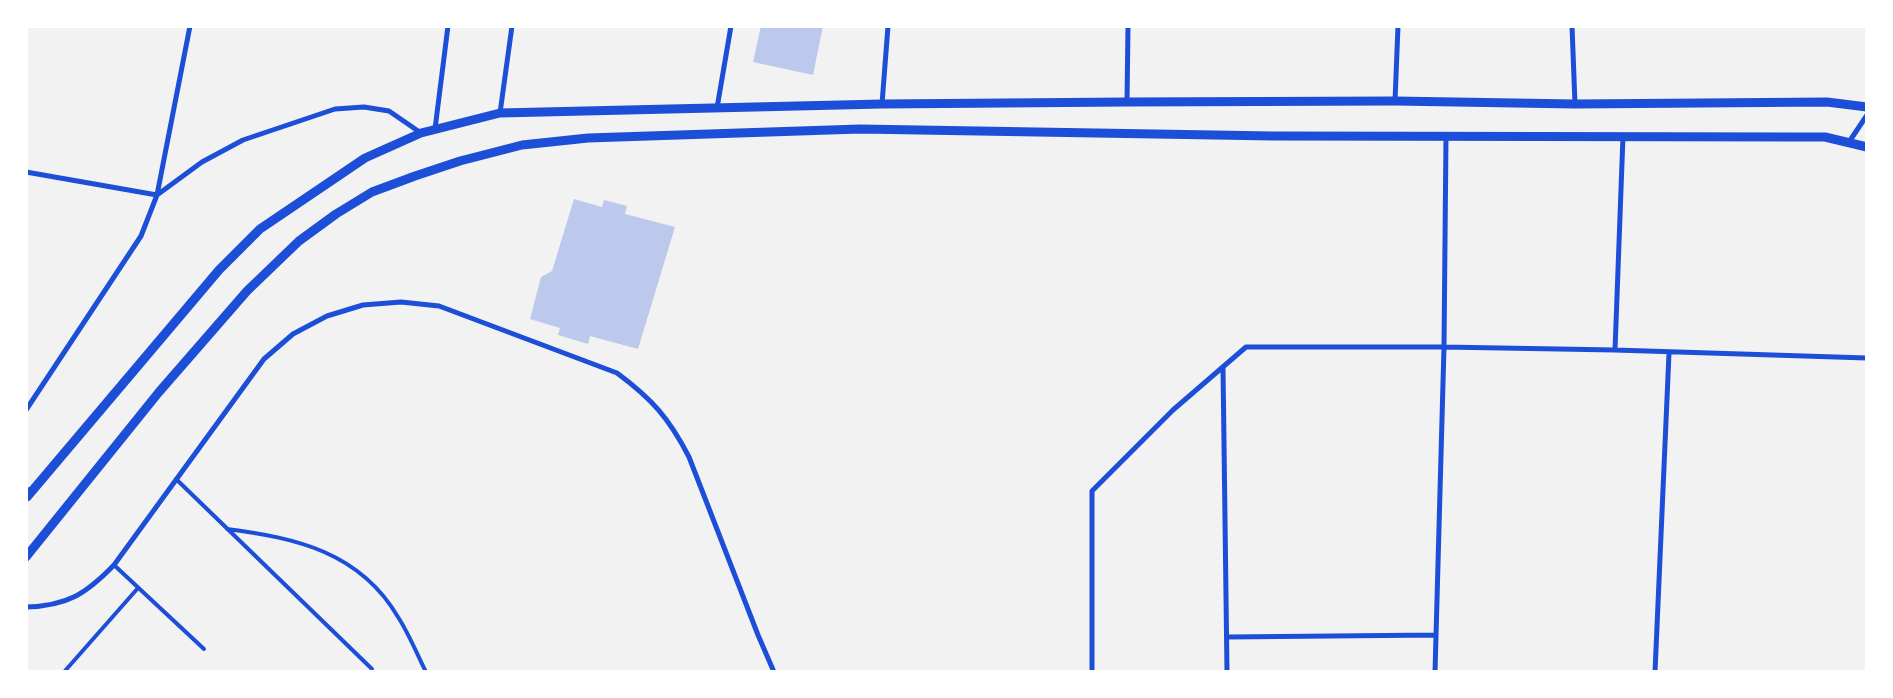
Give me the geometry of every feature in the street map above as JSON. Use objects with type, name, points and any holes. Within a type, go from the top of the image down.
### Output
[{"type":"street","points":[[26,410],[141,236],[157,195],[190,26]]},
{"type":"street","points":[[435,129],[448,26]]},
{"type":"street","points":[[500,113],[512,26]]},
{"type":"street","points":[[716,108],[731,26]]},
{"type":"street","points":[[882,104],[888,26]]},
{"type":"street","points":[[1127,102],[1128,26]]},
{"type":"street","points":[[1395,101],[1398,26]]},
{"type":"street","points":[[1572,26],[1575,104]]},
{"type":"street","points":[[28,494],[219,270],[260,229],[365,158],[421,133],[500,113],[882,104],[1127,102],[1395,101],[1575,104],[1827,102],[1867,107]]},
{"type":"street","points":[[26,172],[157,195],[202,162],[242,140],[335,109],[364,107],[389,111],[421,133]]},
{"type":"street","points":[[1849,142],[1867,115]]},
{"type":"street","points":[[26,557],[159,392],[247,291],[299,241],[336,214],[372,192],[460,161],[522,145],[588,138],[850,129],[1273,136],[1798,136],[1824,137],[1867,147]]},
{"type":"street","points":[[1435,672],[1444,347],[1446,136]]},
{"type":"street","points":[[1615,350],[1622,136]]},
{"type":"street","points":[[26,607],[57,604],[72,599],[86,591],[114,565],[264,359],[293,334],[327,316],[363,305],[401,302],[439,306],[617,373],[640,390],[660,409],[677,432],[689,456],[774,672]]},
{"type":"street","points":[[1092,672],[1092,491],[1173,410],[1246,347],[1444,347],[1615,350],[1867,358]]},
{"type":"street","points":[[1655,672],[1669,353]]},
{"type":"street","points":[[1223,367],[1227,672]]},
{"type":"street","points":[[1228,637],[1436,635]]},
{"type":"lane","points":[[176,479],[372,669]]},
{"type":"lane","points":[[227,528],[291,539],[320,549],[352,567],[378,589],[398,616],[426,672]]},
{"type":"lane","points":[[114,565],[204,649]]},
{"type":"lane","points":[[64,672],[138,588]]},
{"type":"building","points":[[761,26],[823,26],[813,75],[753,62]]},
{"type":"building","points":[[574,199],[602,207],[604,200],[627,206],[625,214],[675,227],[638,349],[590,336],[588,344],[558,335],[560,328],[530,319],[541,277],[552,271]]}]
